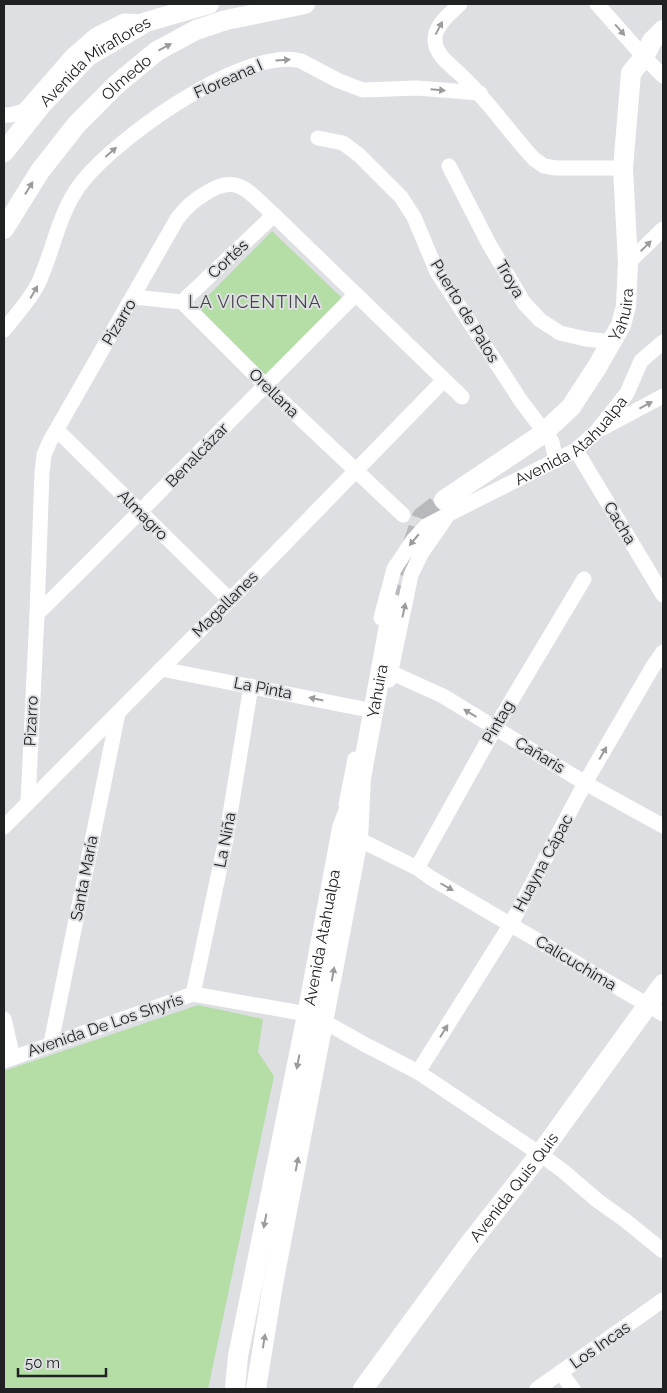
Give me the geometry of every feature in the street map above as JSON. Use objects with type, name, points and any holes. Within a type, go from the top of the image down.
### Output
[{"type":"main road","name":"Avenida Miraflores","points":[[4,152],[42,104],[88,56],[146,22],[209,4]]},
{"type":"main road","name":"Olmedo","points":[[4,229],[40,171],[77,124],[118,84],[157,51],[196,30],[226,20],[305,4]]},
{"type":"main road","name":"Yahuira","points":[[448,506],[541,435],[571,407],[621,325],[626,306],[628,263],[623,168],[631,73],[644,57],[652,41],[663,30]]},
{"type":"main road","points":[[644,57],[658,50],[663,45]]},
{"type":"main road","name":"Yahuira","points":[[353,832],[393,604]]},
{"type":"main road","name":"Avenida Atahualpa","points":[[235,1389],[238,1356],[316,1018],[353,832]]},
{"type":"main road","name":"Avenida Quis Quis","points":[[363,1389],[467,1247],[655,1010],[663,984]]},
{"type":"main road","name":"Avenida Atahualpa","points":[[256,1389],[316,1018]]},
{"type":"street","points":[[460,4],[439,26],[435,34],[438,50],[445,60],[480,93],[528,152],[540,164],[556,168],[623,168]]},
{"type":"street","points":[[597,4],[663,76]]},
{"type":"street","points":[[4,115],[24,111],[72,56],[96,35],[124,21],[146,22]]},
{"type":"street","name":"Floreana I","points":[[4,330],[29,299],[38,283],[62,216],[75,191],[87,176],[109,153],[142,127],[172,106],[200,90],[248,67],[266,62],[295,60],[302,61],[353,87],[363,90],[418,88],[480,93]]},
{"type":"street","name":"Puerto de Palos","points":[[318,138],[343,143],[359,155],[401,196],[416,222],[437,272],[521,401],[552,442],[556,461]]},
{"type":"street","name":"Troya","points":[[449,166],[524,303],[540,320],[560,333],[612,342]]},
{"type":"street","name":"Pizarro","points":[[28,802],[42,465],[46,449],[182,212],[217,186],[228,184],[240,186],[274,215],[462,397]]},
{"type":"street","name":"Cortés","points":[[182,302],[274,215]]},
{"type":"street","points":[[628,263],[663,229]]},
{"type":"street","name":"Benalcázar","points":[[37,614],[356,295]]},
{"type":"street","points":[[134,297],[182,302]]},
{"type":"street","name":"Orellana","points":[[182,302],[265,385],[403,515]]},
{"type":"street","name":"Avenida Atahualpa","points":[[353,832],[364,709],[383,604],[394,569],[414,539],[448,506],[556,461],[576,450],[597,431],[627,393],[641,361],[663,342]]},
{"type":"street","name":"Magallanes","points":[[4,827],[356,472],[444,380]]},
{"type":"street","points":[[597,431],[663,396]]},
{"type":"street","name":"Almagro","points":[[57,430],[230,600]]},
{"type":"street","name":"Cacha","points":[[576,450],[663,596]]},
{"type":"street","name":"Avenida Atahualpa","points":[[353,832],[411,575],[421,554],[442,522],[448,506]]},
{"type":"street","name":"Pintag","points":[[417,868],[495,728],[584,579]]},
{"type":"street","name":"Huayna Cápac","points":[[418,1072],[511,924],[586,783],[663,652]]},
{"type":"street","name":"La Pinta","points":[[162,669],[364,709]]},
{"type":"street","name":"Cañaris","points":[[390,672],[443,696],[586,783],[663,826]]},
{"type":"street","name":"La Niña","points":[[193,994],[226,839],[251,686]]},
{"type":"street","name":"Santa María","points":[[51,1043],[118,713]]},
{"type":"street","name":"Calicuchima","points":[[353,832],[655,1010]]},
{"type":"street","name":"Avenida De Los Shyris","points":[[8,1059],[193,994],[316,1018],[418,1072],[540,1154],[663,1251]]},
{"type":"street","points":[[4,1019],[8,1059]]},
{"type":"street","name":"Los Incas","points":[[537,1389],[663,1300]]},
{"type":"street","points":[[561,1372],[574,1389]]},
{"type":"green space","points":[[272,231],[342,298],[264,377],[195,309]]},
{"type":"green space","points":[[198,1005],[263,1019],[258,1052],[274,1076],[208,1389],[4,1389],[4,1071]]},
{"type":"tunnel","points":[[393,604],[422,517],[444,500]]},
{"type":"district","name":"LA VICENTINA","points":[[255,301]]}]
